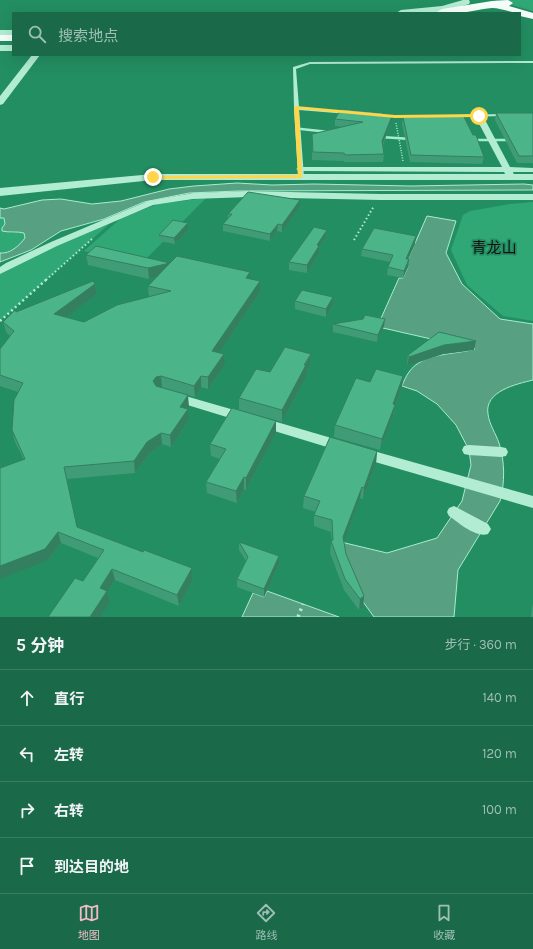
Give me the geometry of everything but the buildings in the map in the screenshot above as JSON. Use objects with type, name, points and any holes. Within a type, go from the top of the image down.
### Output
[{"type":"main road","points":[[478,0],[495,2],[508,6],[533,17]]},
{"type":"main road","points":[[447,12],[461,6],[466,1]]},
{"type":"main road","points":[[447,12],[495,2]]},
{"type":"main road","points":[[474,12],[508,6],[533,17]]},
{"type":"main road","points":[[521,11],[533,11]]},
{"type":"main road","points":[[0,38],[12,38]]},
{"type":"main road","points":[[0,44],[12,43]]},
{"type":"street","points":[[412,12],[443,9],[466,1]]},
{"type":"street","points":[[0,34],[12,33]]},
{"type":"street","points":[[0,48],[12,48]]},
{"type":"street","points":[[0,102],[35,56]]},
{"type":"street","points":[[479,116],[509,173]]},
{"type":"street","points":[[0,192],[153,177],[300,173],[509,173],[533,170]]},
{"type":"street","points":[[509,173],[533,177]]},
{"type":"street","points":[[0,271],[54,244],[151,203],[193,196],[240,194],[380,197],[533,197]]},
{"type":"street","points":[[162,393],[533,502]]},
{"type":"street","points":[[469,450],[501,452]]},
{"type":"street","points":[[454,512],[483,529]]},
{"type":"lane","points":[[300,173],[294,68],[302,64],[533,62]]},
{"type":"lane","points":[[296,108],[357,114]]},
{"type":"lane","points":[[380,115],[441,116]]},
{"type":"lane","points":[[448,116],[510,115]]},
{"type":"path","points":[[395,116],[399,141]]},
{"type":"path","points":[[354,240],[380,197]]},
{"type":"path","points":[[0,321],[94,237]]},
{"type":"path","points":[[298,617],[303,604]]},
{"type":"green space","points":[[494,0],[533,0],[533,11]]},
{"type":"green space","points":[[206,198],[141,264],[84,251],[121,218],[158,204]]},
{"type":"green space","name":"青龙山","points":[[533,202],[533,321],[503,316],[467,285],[451,250],[463,215],[470,211],[510,204]]},
{"type":"green space","points":[[0,218],[4,218],[9,233],[24,233],[25,239],[14,249],[4,253],[0,253]]},
{"type":"green space","points":[[116,218],[0,321],[0,271]]},
{"type":"shaded area","points":[[237,183],[272,185],[314,184],[411,186],[524,184],[533,185],[533,190],[238,191],[189,193],[144,202],[104,219],[61,231],[31,250],[0,262],[0,253],[14,249],[25,238],[24,233],[2,231],[5,224],[4,218],[0,218],[0,208],[4,209],[42,200],[61,199],[92,204],[121,201],[169,189]]},
{"type":"shaded area","points":[[427,216],[456,221],[446,253],[462,284],[500,319],[533,324],[533,380],[511,386],[496,394],[488,406],[488,414],[491,425],[501,450],[504,472],[502,494],[500,501],[458,570],[454,617],[374,617],[356,592],[341,542],[387,553],[437,538],[462,501],[471,465],[469,450],[456,425],[437,404],[417,391],[402,386],[409,372],[422,361],[440,355],[475,349],[383,328],[378,325],[399,278],[403,278],[408,267],[405,266]]},
{"type":"shaded area","points":[[267,591],[339,617],[242,617],[253,593],[264,597]]},
{"type":"waterway","points":[[301,129],[329,132]]},
{"type":"waterway","points":[[381,137],[411,139]]},
{"type":"waterway","points":[[473,140],[511,140]]},
{"type":"route","points":[[153,177],[301,177],[296,108],[395,116],[479,116]]}]
